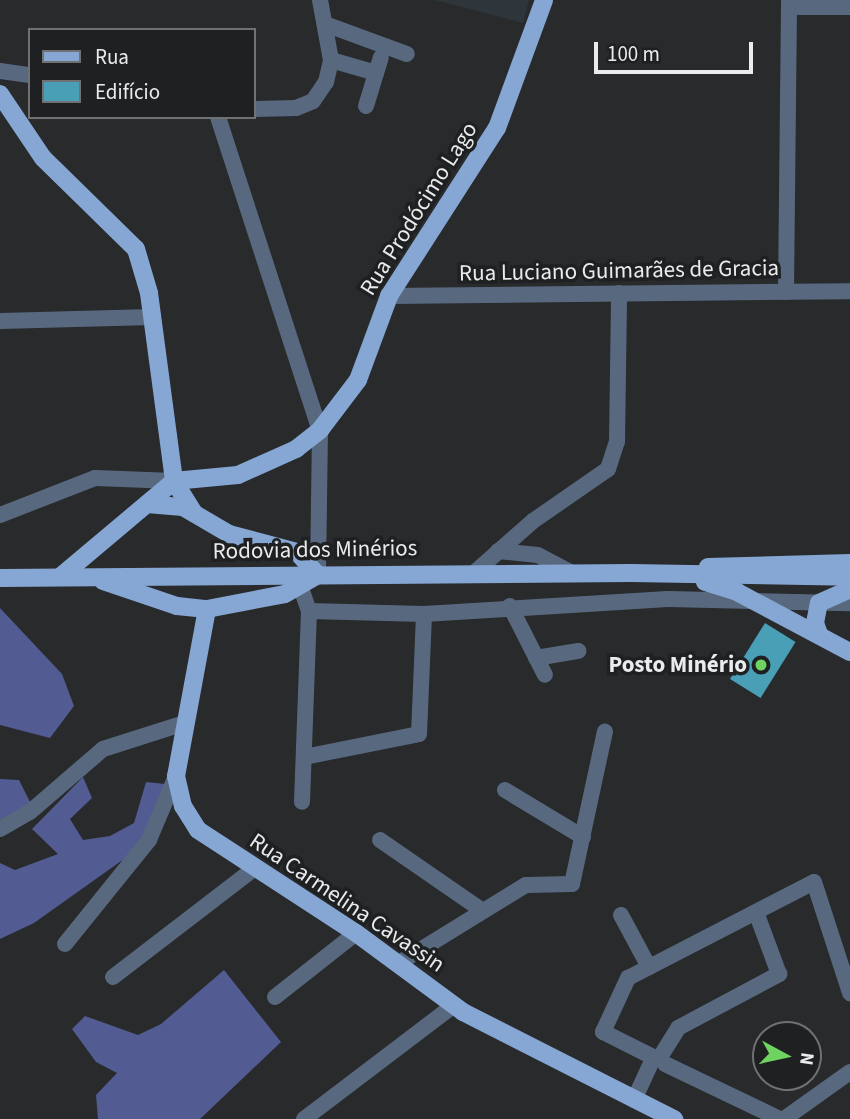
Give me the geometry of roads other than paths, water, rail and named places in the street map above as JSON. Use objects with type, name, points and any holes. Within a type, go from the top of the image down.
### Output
[{"type":"main road","name":"Rua Prodócimo Lago","points":[[174,481],[238,475],[296,449],[320,430],[358,380],[389,296],[497,128],[544,0]]},
{"type":"main road","points":[[0,94],[43,158],[128,237],[142,263],[153,317],[174,481],[194,513]]},
{"type":"main road","points":[[60,577],[174,481]]},
{"type":"main road","points":[[90,577],[177,606],[207,609],[301,588],[318,575],[297,552],[229,534],[171,503],[147,504]]},
{"type":"main road","name":"Rodovia dos Minérios","points":[[631,573],[763,571],[850,561]]},
{"type":"main road","points":[[757,603],[763,571]]},
{"type":"main road","name":"Rodovia dos Minérios","points":[[0,578],[763,571],[850,577]]},
{"type":"main road","points":[[673,574],[757,603],[850,652]]},
{"type":"main road","points":[[819,634],[815,623],[819,603],[850,589]]},
{"type":"main road","name":"Rua Carmelina Cavassin","points":[[207,609],[176,776],[183,807],[198,830],[356,933],[453,1006],[674,1119]]},
{"type":"street","points":[[256,109],[296,108],[313,101],[327,82],[331,60],[320,0]]},
{"type":"street","points":[[786,292],[790,3],[850,8]]},
{"type":"street","points":[[325,24],[407,54]]},
{"type":"street","points":[[331,60],[379,65],[366,106]]},
{"type":"street","points":[[0,71],[28,75]]},
{"type":"street","points":[[219,119],[320,430],[318,575]]},
{"type":"street","name":"Rua Luciano Guimarães de Gracia","points":[[389,296],[850,291]]},
{"type":"street","points":[[474,573],[498,551],[608,469],[615,456],[619,293]]},
{"type":"street","points":[[0,321],[153,317]]},
{"type":"street","name":"Rua Prodócimo Lago","points":[[0,514],[95,478],[174,481]]},
{"type":"street","points":[[498,551],[538,555],[572,573]]},
{"type":"street","points":[[301,588],[309,611],[302,802]]},
{"type":"street","points":[[309,611],[424,614],[510,606],[668,599],[850,603]]},
{"type":"street","points":[[510,606],[545,676]]},
{"type":"street","points":[[304,757],[419,734],[424,614]]},
{"type":"street","points":[[536,658],[578,652]]},
{"type":"street","points":[[0,829],[30,812],[103,749],[185,723]]},
{"type":"street","points":[[399,963],[527,885],[572,884],[605,732]]},
{"type":"street","points":[[65,944],[149,840],[176,776]]},
{"type":"street","points":[[505,790],[583,837]]},
{"type":"street","points":[[380,840],[483,911]]},
{"type":"street","points":[[113,977],[254,869]]},
{"type":"street","points":[[850,993],[814,882],[626,981],[603,1032],[782,1119],[850,1072]]},
{"type":"street","points":[[639,1102],[658,1061],[678,1028],[779,974],[756,912]]},
{"type":"street","points":[[621,915],[649,967]]},
{"type":"street","points":[[275,997],[356,933]]},
{"type":"street","points":[[304,1119],[453,1006]]},
{"type":"place","name":"Posto Minério","points":[[761,665]]}]
